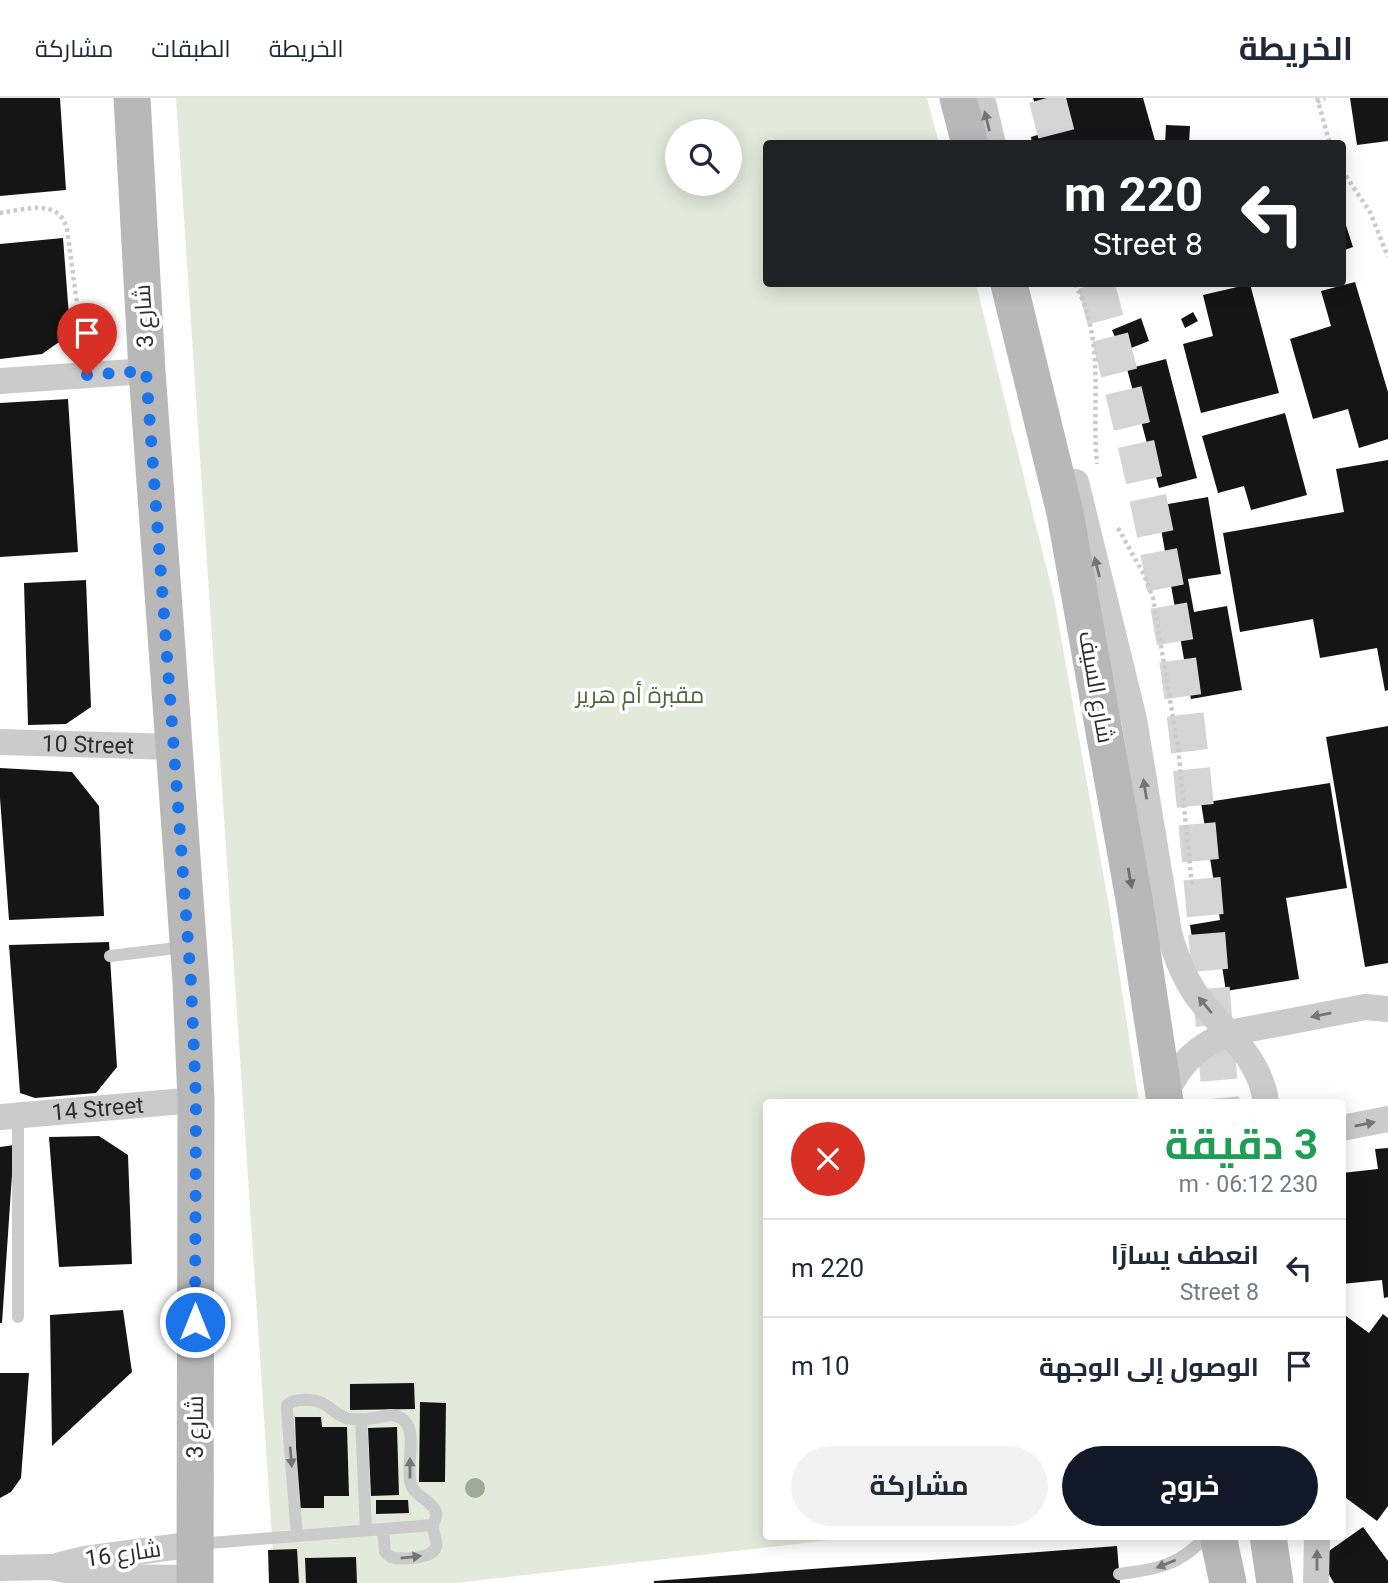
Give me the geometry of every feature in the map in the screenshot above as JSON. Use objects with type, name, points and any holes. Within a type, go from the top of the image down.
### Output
[{"type":"main road","name":"شارع 3","points":[[132,98],[146,371],[189,947],[196,1100],[195,1569]]},
{"type":"main road","points":[[958,98],[969,140]]},
{"type":"main road","name":"شارع السيف","points":[[1010,287],[1065,513],[1135,905],[1165,1099]]},
{"type":"main road","points":[[1219,1540],[1227,1583]]},
{"type":"main road","points":[[1266,1540],[1266,1583]]},
{"type":"main road","points":[[1267,1540],[1275,1583]]},
{"type":"street","points":[[982,98],[992,140]]},
{"type":"street","name":"شارع السيف","points":[[1028,287],[1134,719],[1174,950],[1180,967],[1197,996],[1252,1061],[1260,1077],[1265,1099]]},
{"type":"street","points":[[0,381],[146,371]]},
{"type":"street","name":"10 Street","points":[[0,742],[175,747]]},
{"type":"street","name":"شارع السيف","points":[[1165,1099],[1175,1074],[1190,1056],[1208,1042],[1229,1033],[1365,1007],[1388,1009]]},
{"type":"street","name":"14 Street","points":[[9,1117],[196,1100]]},
{"type":"street","points":[[1346,1127],[1388,1119]]},
{"type":"street","points":[[1317,1540],[1317,1583]]},
{"type":"street","name":"شارع 16","points":[[0,1568],[51,1567],[85,1559],[195,1569]]},
{"type":"lane","points":[[110,956],[189,947]]},
{"type":"lane","points":[[9,1117],[18,1317]]},
{"type":"lane","points":[[297,1536],[287,1405],[295,1401],[316,1399],[346,1418],[391,1415],[407,1422],[410,1433],[410,1481],[416,1492],[437,1514],[433,1525],[436,1547],[431,1554],[395,1559],[385,1552],[383,1529]]},
{"type":"lane","points":[[361,1419],[366,1530]]},
{"type":"lane","points":[[195,1569],[297,1536],[433,1525]]},
{"type":"lane","points":[[1119,1574],[1163,1567],[1188,1553],[1201,1540]]},
{"type":"path","points":[[1325,98],[1317,100],[1328,140]]},
{"type":"path","points":[[1346,176],[1370,212],[1388,257]]},
{"type":"path","points":[[0,213],[50,208],[62,216],[87,375]]},
{"type":"green space","name":"مقبرة أم هرير","points":[[176,98],[927,98],[938,140],[763,140],[763,287],[977,287],[1054,598],[1109,906],[1139,1099],[763,1099],[763,1540],[831,1540],[456,1583],[275,1583]]},
{"type":"building","points":[[0,98],[60,98],[66,190],[0,196]]},
{"type":"building","points":[[1033,98],[1143,98],[1155,140],[1031,140],[1031,137],[1044,133]]},
{"type":"building","points":[[1350,98],[1388,98],[1388,141],[1357,145]]},
{"type":"building","points":[[1166,125],[1190,126],[1189,140],[1165,140]]},
{"type":"building","points":[[1346,225],[1353,247],[1346,250]]},
{"type":"building","points":[[63,238],[69,316],[62,340],[42,354],[0,359],[0,244]]},
{"type":"building","points":[[1355,282],[1388,392],[1388,439],[1359,448],[1348,409],[1313,419],[1290,339],[1331,326],[1321,291],[1346,287],[1346,284]]},
{"type":"building","points":[[1237,287],[1251,287],[1279,393],[1201,413],[1183,344],[1213,336],[1203,295]]},
{"type":"building","points":[[1193,312],[1198,321],[1185,328],[1181,319]]},
{"type":"building","points":[[1141,318],[1149,341],[1121,352],[1112,330]]},
{"type":"building","points":[[1166,359],[1197,478],[1159,488],[1127,369]]},
{"type":"building","points":[[68,399],[78,552],[0,557],[0,403]]},
{"type":"building","points":[[1285,413],[1307,495],[1251,510],[1244,486],[1218,493],[1202,436]]},
{"type":"building","points":[[1388,460],[1388,690],[1385,691],[1377,648],[1320,658],[1313,619],[1240,632],[1223,533],[1344,512],[1336,469]]},
{"type":"building","points":[[1208,497],[1221,574],[1188,579],[1194,612],[1227,606],[1242,690],[1191,699],[1157,506]]},
{"type":"building","points":[[86,580],[91,707],[66,724],[28,725],[24,583]]},
{"type":"building","points":[[1388,726],[1388,963],[1365,967],[1326,737]]},
{"type":"building","points":[[0,768],[72,772],[99,806],[104,916],[9,920]]},
{"type":"building","points":[[1330,783],[1347,888],[1286,898],[1299,979],[1226,991],[1220,954],[1195,958],[1190,925],[1220,920],[1201,803]]},
{"type":"building","points":[[109,942],[117,1067],[96,1093],[35,1098],[20,1093],[9,945]]},
{"type":"building","points":[[99,1136],[128,1155],[132,1264],[59,1267],[49,1137]]},
{"type":"building","points":[[14,1145],[2,1323],[0,1323],[0,1147]]},
{"type":"building","points":[[1388,1148],[1388,1297],[1384,1298],[1382,1280],[1346,1284],[1346,1173],[1378,1169],[1375,1149]]},
{"type":"building","points":[[123,1310],[132,1372],[52,1446],[50,1315]]},
{"type":"building","points":[[1383,1314],[1388,1318],[1388,1506],[1377,1521],[1346,1498],[1346,1316],[1369,1333]]},
{"type":"building","points":[[0,1373],[29,1373],[21,1478],[11,1492],[0,1498]]},
{"type":"building","points":[[414,1383],[415,1409],[350,1410],[350,1384]]},
{"type":"building","points":[[420,1402],[446,1403],[445,1482],[419,1482]]},
{"type":"building","points":[[295,1417],[321,1417],[322,1427],[347,1427],[349,1496],[324,1496],[324,1508],[298,1508]]},
{"type":"building","points":[[397,1427],[399,1495],[371,1496],[368,1428]]},
{"type":"building","points":[[376,1500],[408,1500],[409,1513],[376,1514]]},
{"type":"building","points":[[1363,1527],[1388,1561],[1388,1583],[1334,1583],[1319,1558]]},
{"type":"building","points":[[1117,1546],[1120,1583],[654,1583],[654,1581]]},
{"type":"building","points":[[297,1549],[299,1583],[269,1583],[268,1550]]},
{"type":"building","points":[[356,1557],[357,1583],[306,1583],[305,1558]]},
{"type":"tunnel","points":[[1047,98],[1058,140]]},
{"type":"tunnel","points":[[1097,287],[1141,468],[1177,655],[1197,822],[1221,1099]]},
{"type":"route","points":[[87,375],[146,371],[191,982],[196,1100],[195,1322]]}]
